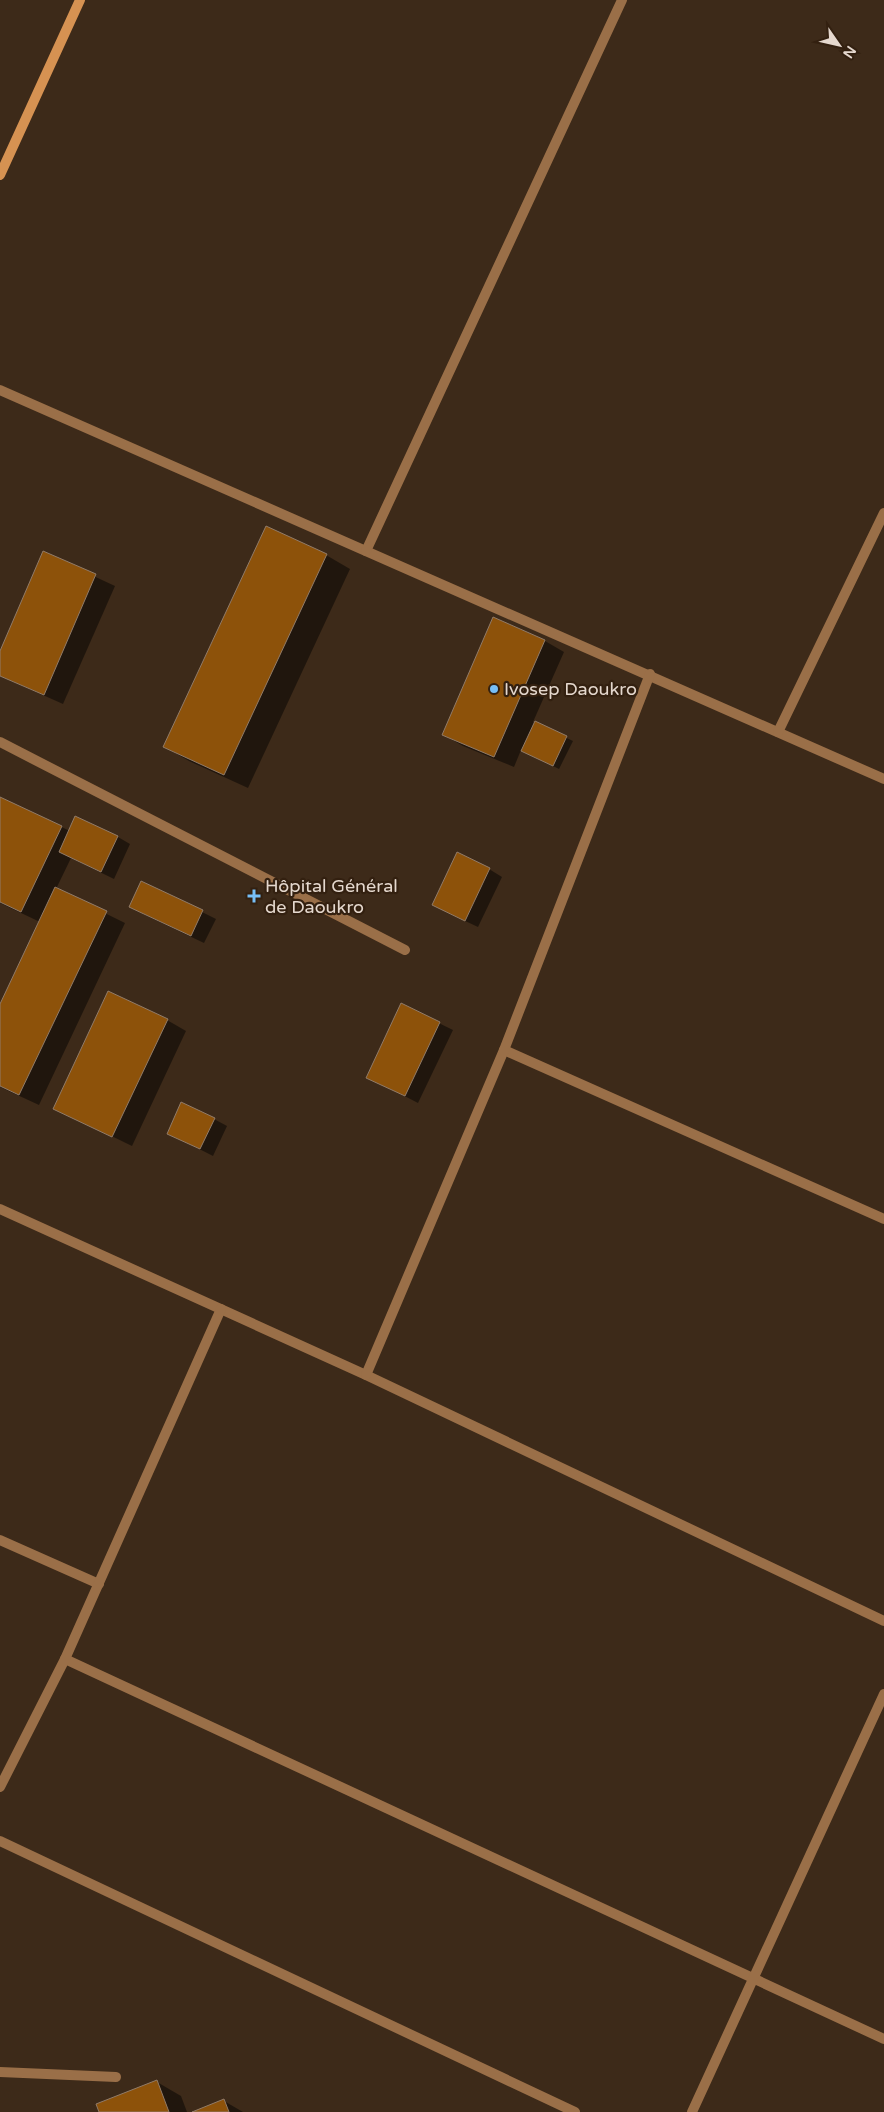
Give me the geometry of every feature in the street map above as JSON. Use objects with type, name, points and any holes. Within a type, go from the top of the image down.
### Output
[{"type":"main road","points":[[0,174],[80,0]]},
{"type":"street","points":[[366,551],[622,0]]},
{"type":"street","points":[[0,390],[650,674],[884,779]]},
{"type":"street","points":[[778,732],[884,513]]},
{"type":"street","points":[[366,1375],[504,1050],[650,674]]},
{"type":"street","points":[[0,742],[405,950]]},
{"type":"street","points":[[504,1050],[884,1219]]},
{"type":"street","points":[[0,1209],[366,1375],[884,1621]]},
{"type":"street","points":[[0,1787],[65,1659],[221,1309]]},
{"type":"street","points":[[0,1540],[99,1584]]},
{"type":"street","points":[[65,1659],[754,1977],[884,2039]]},
{"type":"street","points":[[692,2112],[884,1694]]},
{"type":"street","points":[[0,1841],[575,2112]]},
{"type":"street","points":[[0,2072],[116,2077]]},
{"type":"building","points":[[266,526],[327,554],[224,775],[163,747]]},
{"type":"building","points":[[43,551],[96,574],[44,695],[0,676],[0,651]]},
{"type":"building","points":[[493,617],[545,640],[494,757],[442,735]]},
{"type":"building","points":[[535,721],[567,736],[553,766],[521,751]]},
{"type":"building","points":[[0,797],[62,826],[21,912],[0,902]]},
{"type":"building","points":[[75,816],[118,836],[101,872],[59,852]]},
{"type":"building","points":[[457,852],[490,868],[465,921],[432,905]]},
{"type":"building","points":[[141,881],[203,910],[191,936],[129,907]]},
{"type":"building","points":[[55,887],[107,911],[19,1095],[0,1086],[0,1004]]},
{"type":"building","points":[[108,991],[168,1019],[112,1137],[53,1109]]},
{"type":"building","points":[[401,1003],[440,1022],[405,1096],[366,1078]]},
{"type":"building","points":[[181,1102],[215,1118],[200,1149],[167,1134]]},
{"type":"building","points":[[157,2080],[169,2112],[99,2112],[96,2104]]},
{"type":"building","points":[[224,2099],[229,2112],[192,2112]]},
{"type":"place","name":"Ivosep Daoukro","points":[[494,689]]},
{"type":"place","name":"Hôpital Général de Daoukro","points":[[254,896]]}]
